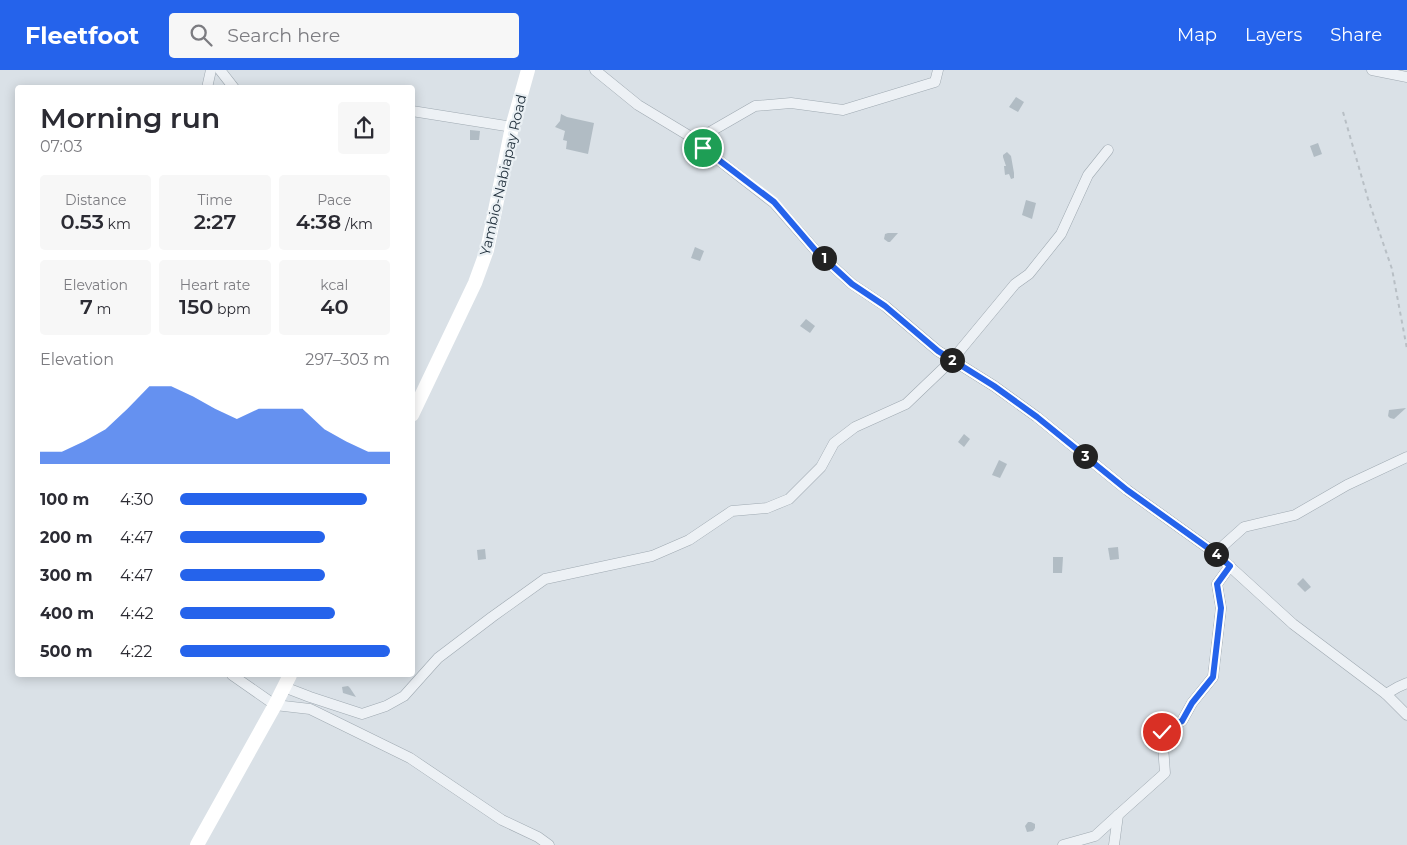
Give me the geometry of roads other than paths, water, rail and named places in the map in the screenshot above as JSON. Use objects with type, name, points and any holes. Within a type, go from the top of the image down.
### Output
[{"type":"main road","name":"Yambio-Nabiapay Road","points":[[415,409],[475,283],[488,250],[512,127],[528,70]]},
{"type":"main road","points":[[197,845],[287,681]]},
{"type":"street","points":[[208,85],[211,70]]},
{"type":"street","points":[[220,70],[232,85]]},
{"type":"street","points":[[595,70],[638,105],[696,140],[703,148],[774,202],[816,251],[852,284],[885,306],[938,351],[994,386],[1030,412],[1127,490],[1215,553],[1293,624],[1386,694],[1407,715]]},
{"type":"street","points":[[696,140],[755,106],[791,103],[843,110],[935,82],[938,70]]},
{"type":"street","points":[[1372,70],[1407,77]]},
{"type":"street","points":[[415,111],[512,127]]},
{"type":"street","points":[[287,681],[310,697],[362,714],[386,706],[404,696],[438,658],[544,579],[652,556],[688,540],[732,512],[767,508],[789,499],[821,467],[834,443],[855,427],[906,404],[952,360],[1015,284],[1029,274],[1061,234],[1088,175],[1108,150]]},
{"type":"street","points":[[1215,553],[1244,527],[1295,515],[1347,485],[1407,457]]},
{"type":"street","points":[[1063,845],[1095,836],[1165,773],[1162,732],[1182,721],[1192,703],[1213,677],[1221,608],[1217,584],[1230,566]]},
{"type":"street","points":[[235,677],[275,705],[310,709],[410,758],[502,820],[538,837],[549,845]]},
{"type":"street","points":[[1386,694],[1398,686],[1407,683]]},
{"type":"street","points":[[1114,845],[1118,815]]}]
